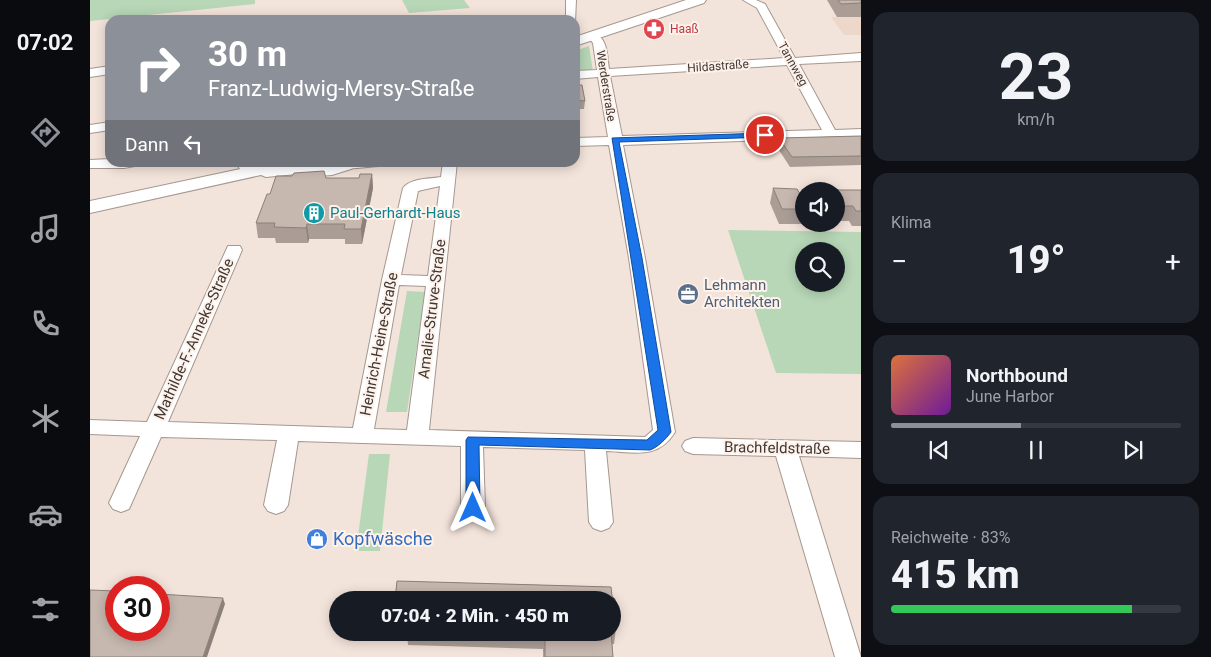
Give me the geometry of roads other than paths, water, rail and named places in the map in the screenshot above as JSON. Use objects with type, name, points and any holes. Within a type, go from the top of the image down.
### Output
[{"type":"main road","points":[[582,38],[699,0]]},
{"type":"main road","points":[[94,207],[246,168],[266,167]]},
{"type":"main road","points":[[315,167],[327,170],[338,167]]},
{"type":"street","points":[[570,0],[571,15]]},
{"type":"street","points":[[750,1],[766,0]]},
{"type":"street","name":"Tannweg","points":[[750,1],[761,6],[831,134]]},
{"type":"street","name":"Werderstraße","points":[[582,38],[599,42],[602,73],[637,258],[664,432],[650,445],[595,444]]},
{"type":"street","name":"Hildastraße","points":[[580,75],[861,57]]},
{"type":"street","points":[[90,73],[105,71]]},
{"type":"street","points":[[90,130],[105,127]]},
{"type":"street","points":[[580,142],[861,133]]},
{"type":"street","points":[[90,164],[105,162]]},
{"type":"street","name":"Amalie-Struve-Straße","points":[[396,253],[411,188],[448,172]]},
{"type":"street","name":"Amalie-Struve-Straße","points":[[417,438],[448,172]]},
{"type":"street","name":"Mathilde-F.-Anneke-Straße","points":[[121,503],[234,250]]},
{"type":"street","name":"Heinrich-Heine-Straße","points":[[362,435],[396,253]]},
{"type":"street","points":[[391,280],[434,281]]},
{"type":"street","points":[[90,428],[289,432],[595,444],[601,522]]},
{"type":"street","points":[[276,505],[289,432]]},
{"type":"street","points":[[472,440],[473,508]]},
{"type":"street","name":"Brachfeldstraße","points":[[693,446],[861,450]]},
{"type":"street","points":[[785,448],[849,657]]},
{"type":"place","name":"Haaß","points":[[654,29]]},
{"type":"place","name":"Paul-Gerhardt-Haus","points":[[314,213]]},
{"type":"place","name":"Lehmann Architekten","points":[[688,294]]},
{"type":"place","name":"Kopfwäsche","points":[[317,539]]}]
